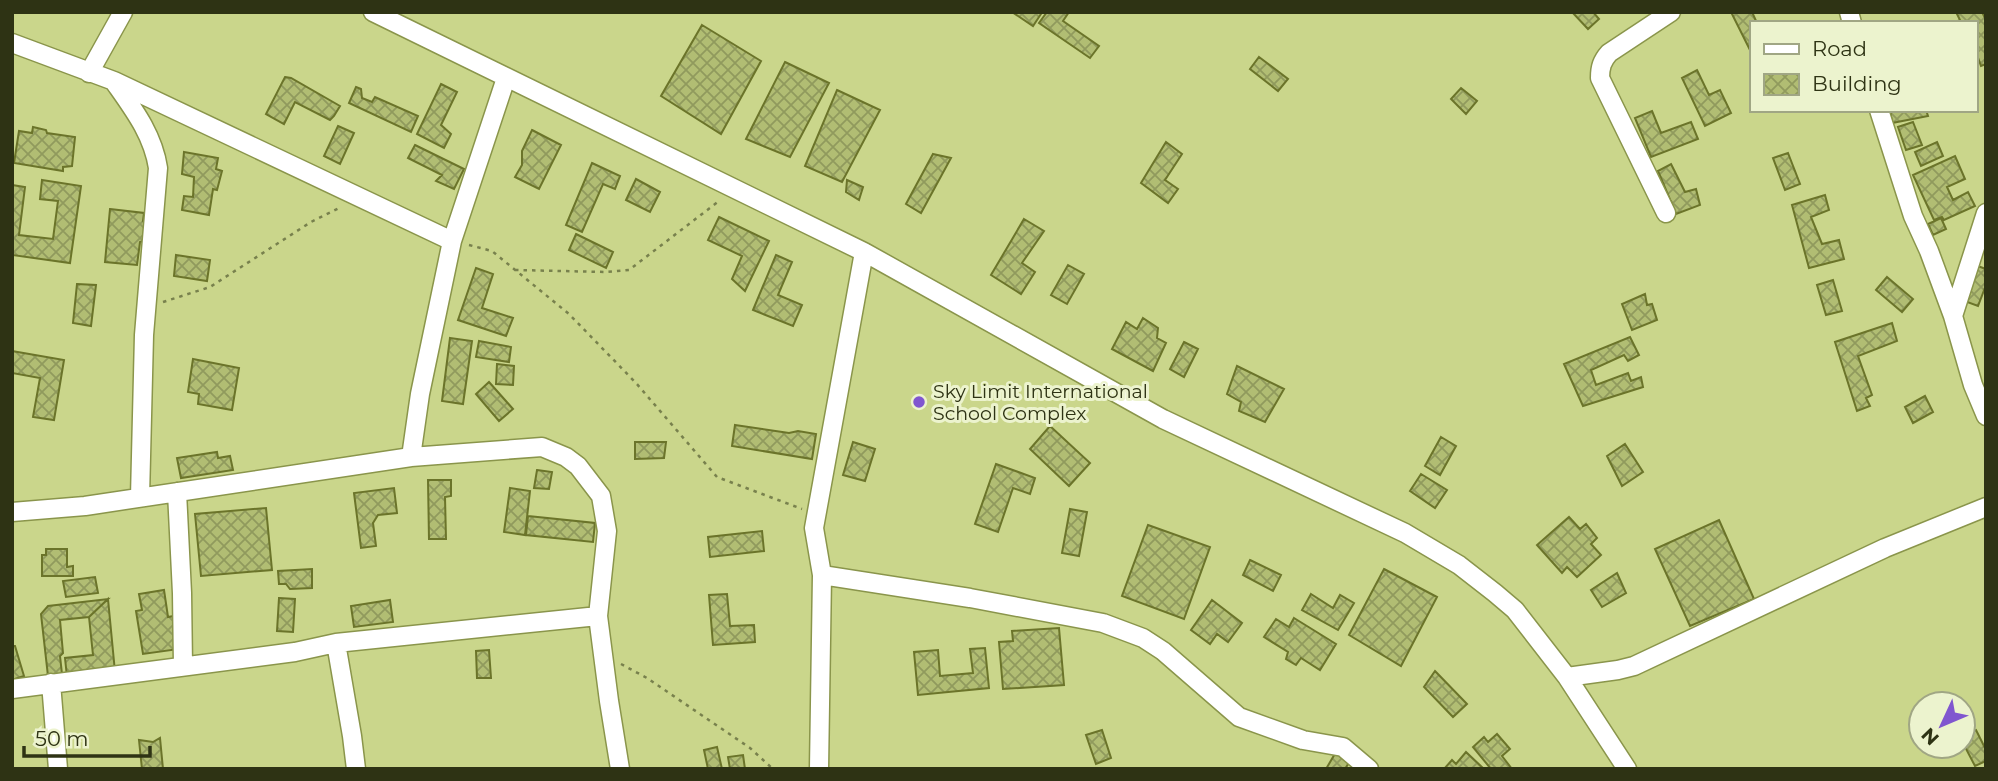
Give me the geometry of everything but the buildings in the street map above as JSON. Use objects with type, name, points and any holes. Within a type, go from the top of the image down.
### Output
[{"type":"street","points":[[89,73],[123,12]]},
{"type":"street","points":[[373,12],[864,252],[1163,419],[1405,533],[1448,559],[1515,610],[1567,677],[1627,769]]},
{"type":"street","points":[[1666,213],[1600,78],[1600,68],[1609,53],[1671,12]]},
{"type":"street","points":[[12,43],[114,81],[452,241]]},
{"type":"street","points":[[411,457],[420,394],[452,241],[506,78]]},
{"type":"street","points":[[114,81],[148,134],[158,168],[144,335],[140,498]]},
{"type":"street","points":[[1880,112],[1913,216],[1953,316],[1973,385],[1986,416]]},
{"type":"street","points":[[1953,316],[1986,213]]},
{"type":"street","points":[[820,769],[822,575],[814,528],[864,252]]},
{"type":"street","points":[[12,512],[85,506],[411,457],[542,447],[566,457],[578,466],[601,496],[607,531],[598,616],[620,769]]},
{"type":"street","points":[[177,492],[183,666]]},
{"type":"street","points":[[1567,677],[1634,666],[1885,548],[1986,507]]},
{"type":"street","points":[[822,575],[970,598],[1102,623],[1143,638],[1163,651],[1239,717],[1303,740],[1343,747],[1369,769]]},
{"type":"street","points":[[12,689],[295,652],[336,643],[598,616]]},
{"type":"street","points":[[336,643],[356,769]]},
{"type":"street","points":[[51,683],[58,769]]},
{"type":"path","points":[[515,270],[629,270],[713,204],[740,190]]},
{"type":"path","points":[[146,307],[210,287],[311,222],[359,197]]},
{"type":"path","points":[[452,241],[492,251],[569,314],[636,383],[717,477],[816,515]]},
{"type":"path","points":[[603,654],[659,686],[750,748],[773,769]]},
{"type":"place","name":"Sky Limit International School Complex","points":[[919,402]]}]
